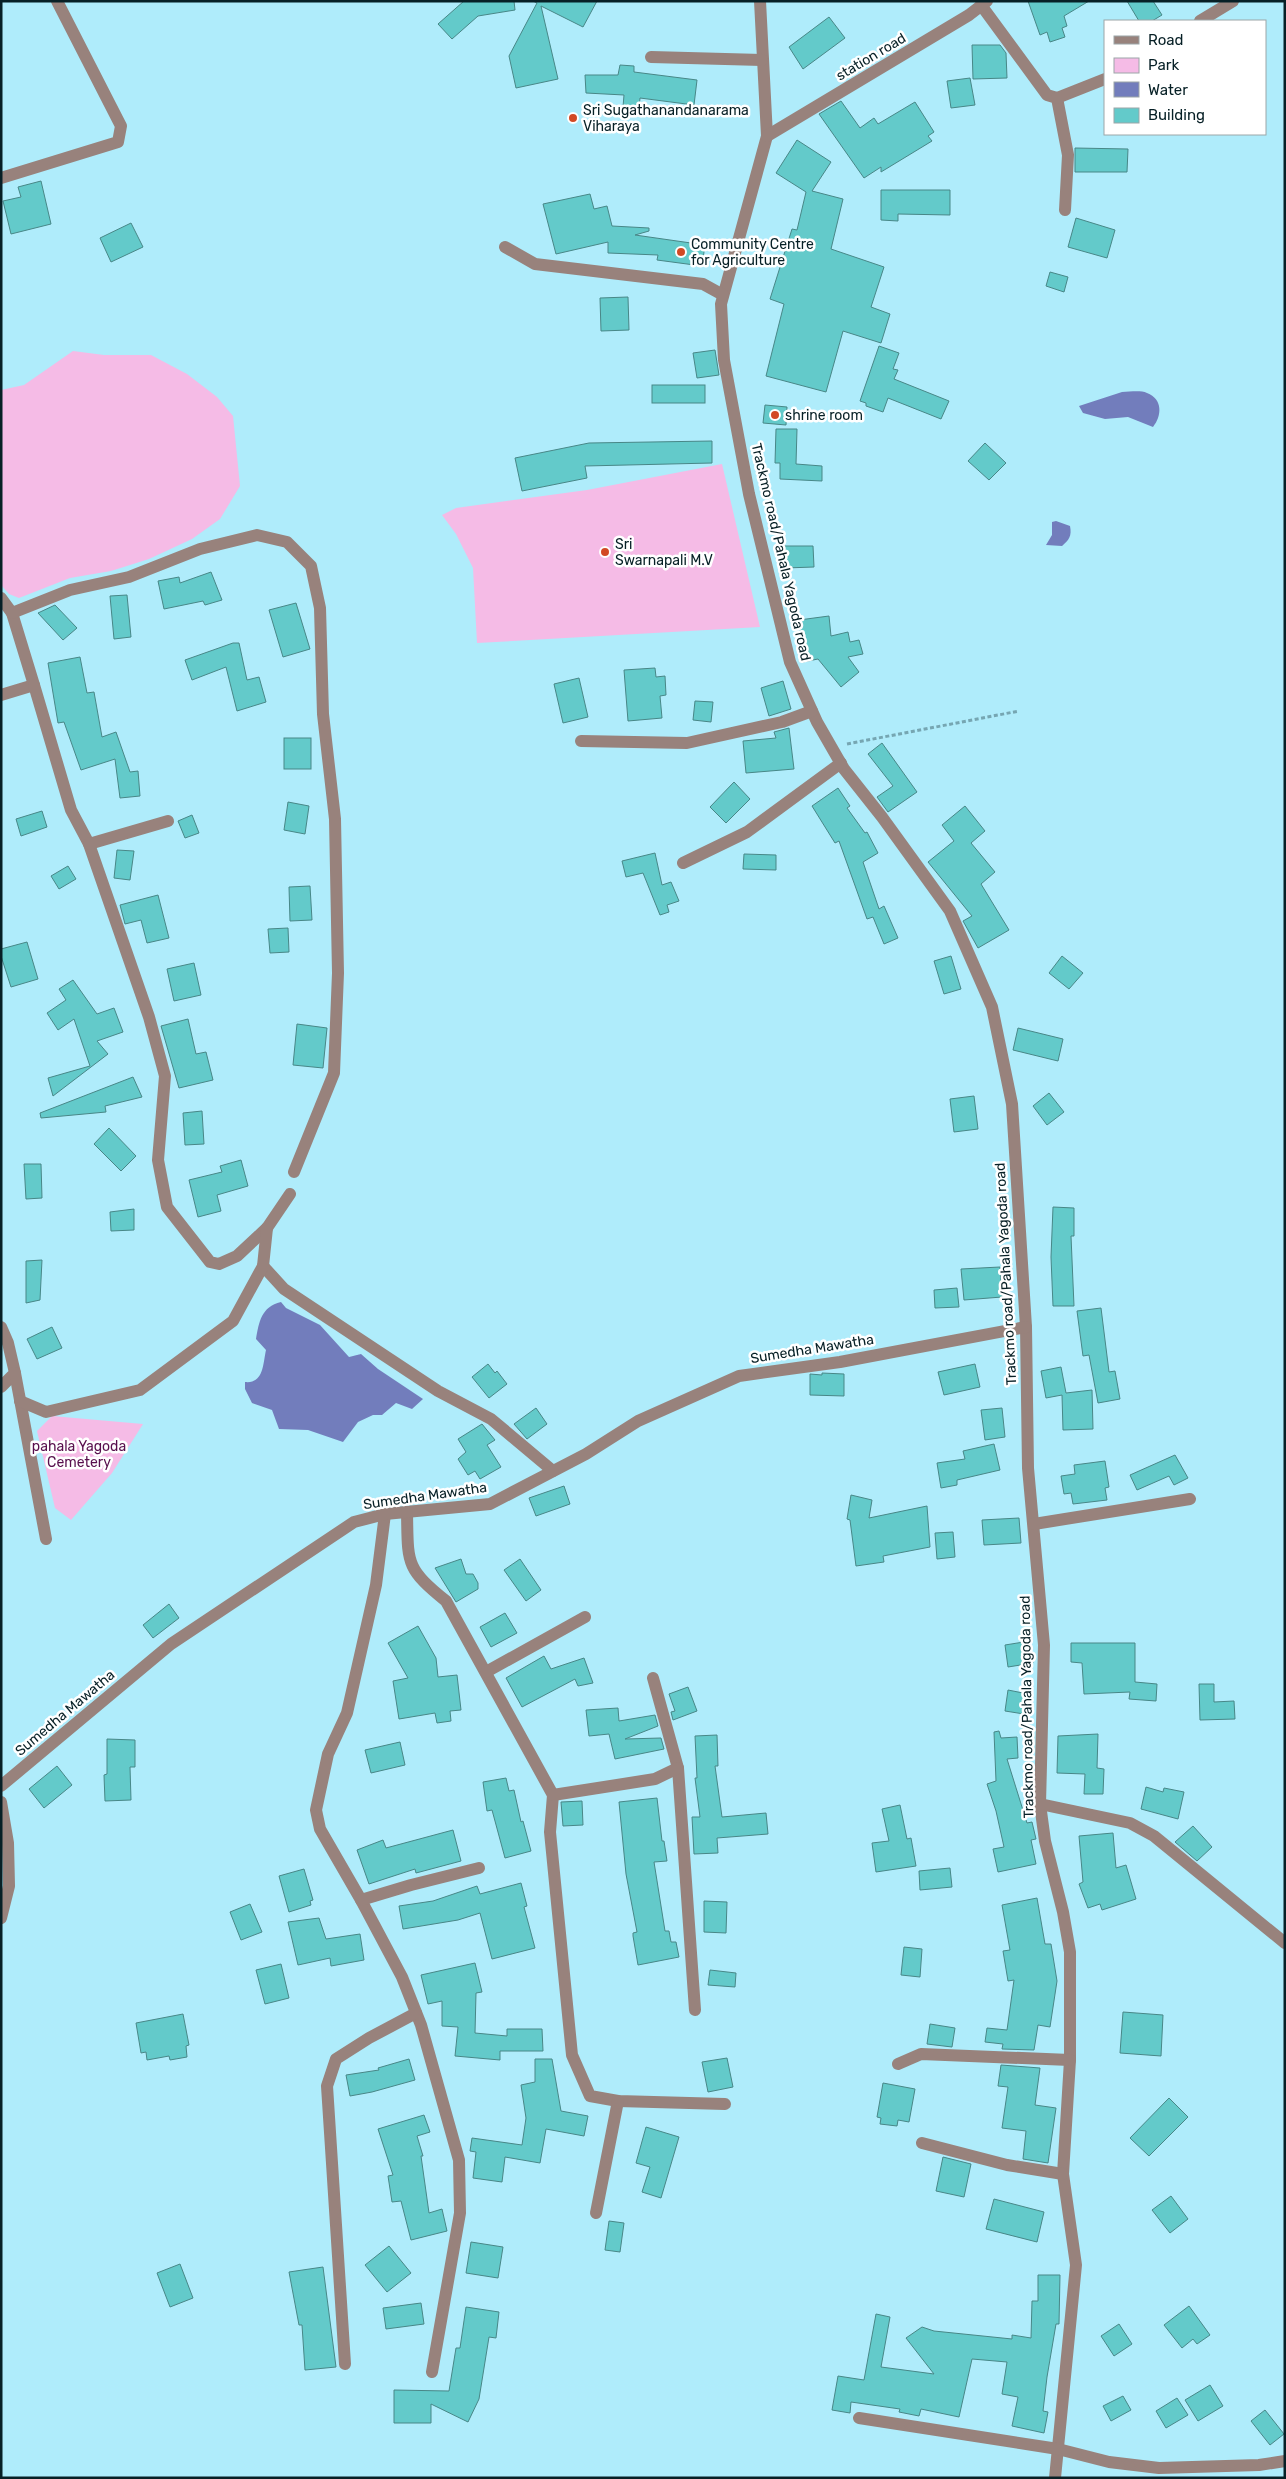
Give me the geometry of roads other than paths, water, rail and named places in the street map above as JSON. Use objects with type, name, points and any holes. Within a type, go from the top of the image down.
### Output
[{"type":"street","points":[[1,178],[118,142],[121,126],[57,1]]},
{"type":"street","points":[[760,1],[768,136]]},
{"type":"street","points":[[1202,20],[1233,1]]},
{"type":"street","points":[[984,3],[1047,95],[1057,98],[1104,79]]},
{"type":"street","name":"station road","points":[[768,136],[969,15],[984,3]]},
{"type":"street","points":[[651,57],[762,60]]},
{"type":"street","points":[[1057,98],[1068,155],[1065,210]]},
{"type":"street","name":"Trackmo road/Pahala Yagoda road","points":[[768,136],[721,304],[724,360],[749,494],[790,662],[812,711],[840,763],[950,910],[992,1007],[1012,1104],[1026,1327],[1028,1468],[1044,1644],[1040,1804],[1045,1841],[1064,1912],[1070,1952],[1070,2060],[1064,2174],[1076,2265],[1055,2478]]},
{"type":"street","points":[[505,247],[535,264],[703,284],[723,295]]},
{"type":"street","points":[[12,613],[70,590],[129,577],[200,549],[257,535],[287,542],[311,566],[320,608],[323,714],[335,819],[338,973],[334,1073],[294,1172]]},
{"type":"street","points":[[1,598],[12,613],[71,810],[89,844],[149,1017],[165,1076],[158,1160],[167,1207],[210,1262],[219,1264],[237,1256],[267,1228],[290,1194]]},
{"type":"street","points":[[1,694],[34,686]]},
{"type":"street","points":[[581,741],[687,743],[782,722],[812,711]]},
{"type":"street","points":[[683,863],[747,832],[840,763]]},
{"type":"street","points":[[89,844],[168,821]]},
{"type":"street","points":[[20,1401],[46,1412],[140,1390],[233,1320],[263,1266],[267,1228]]},
{"type":"street","points":[[263,1266],[284,1289],[438,1391],[491,1419],[553,1471]]},
{"type":"street","points":[[1,1327],[8,1343],[15,1373],[46,1539]]},
{"type":"street","name":"Sumedha Mawatha","points":[[1,1786],[171,1644],[354,1522],[385,1514],[490,1504],[586,1454],[638,1421],[670,1405],[739,1376],[840,1362],[1026,1327]]},
{"type":"street","points":[[1,1387],[15,1373]]},
{"type":"street","points":[[1034,1524],[1190,1498]]},
{"type":"street","points":[[407,1512],[408,1557],[420,1580],[446,1601],[554,1795],[550,1832],[572,2055],[590,2096],[618,2101],[725,2104]]},
{"type":"street","points":[[385,1514],[376,1585],[347,1713],[328,1754],[316,1810],[320,1829],[402,1977],[416,2013],[459,2160],[460,2213],[432,2372]]},
{"type":"street","points":[[486,1672],[585,1617]]},
{"type":"street","points":[[653,1678],[678,1768],[695,2010]]},
{"type":"street","points":[[554,1795],[655,1779],[678,1768]]},
{"type":"street","points":[[1,1802],[8,1843],[9,1886],[1,1918]]},
{"type":"street","points":[[1040,1804],[1130,1823],[1154,1836],[1285,1943]]},
{"type":"street","points":[[361,1900],[479,1868]]},
{"type":"street","points":[[345,2364],[327,2086],[336,2059],[369,2038],[416,2013]]},
{"type":"street","points":[[898,2064],[920,2054],[1070,2060]]},
{"type":"street","points":[[596,2213],[618,2101]]},
{"type":"street","points":[[922,2142],[1007,2165],[1064,2174]]},
{"type":"street","points":[[859,2418],[1058,2449],[1109,2462],[1159,2468],[1259,2465],[1285,2461]]},
{"type":"water","points":[[1122,392],[1144,392],[1156,399],[1159,413],[1153,427],[1128,417],[1105,419],[1083,413],[1079,406]]},
{"type":"water","points":[[1056,521],[1070,526],[1069,538],[1062,546],[1046,545],[1052,535],[1052,522]]},
{"type":"water","points":[[281,1302],[286,1308],[320,1325],[349,1357],[361,1354],[378,1369],[423,1399],[412,1409],[396,1403],[382,1415],[373,1415],[358,1422],[343,1442],[308,1430],[279,1429],[272,1410],[252,1403],[245,1389],[245,1382],[256,1380],[262,1372],[266,1350],[256,1339],[262,1316],[274,1304]]},
{"type":"place","name":"Sri Sugathanandanarama Viharaya","points":[[573,118]]},
{"type":"place","name":"Community Centre for Agriculture","points":[[681,252]]},
{"type":"place","name":"shrine room","points":[[775,415]]},
{"type":"place","name":"Sri Swarnapali M.V","points":[[605,552]]},
{"type":"park label","name":"pahala Yagoda Cemetery","points":[[79,1454]]}]
